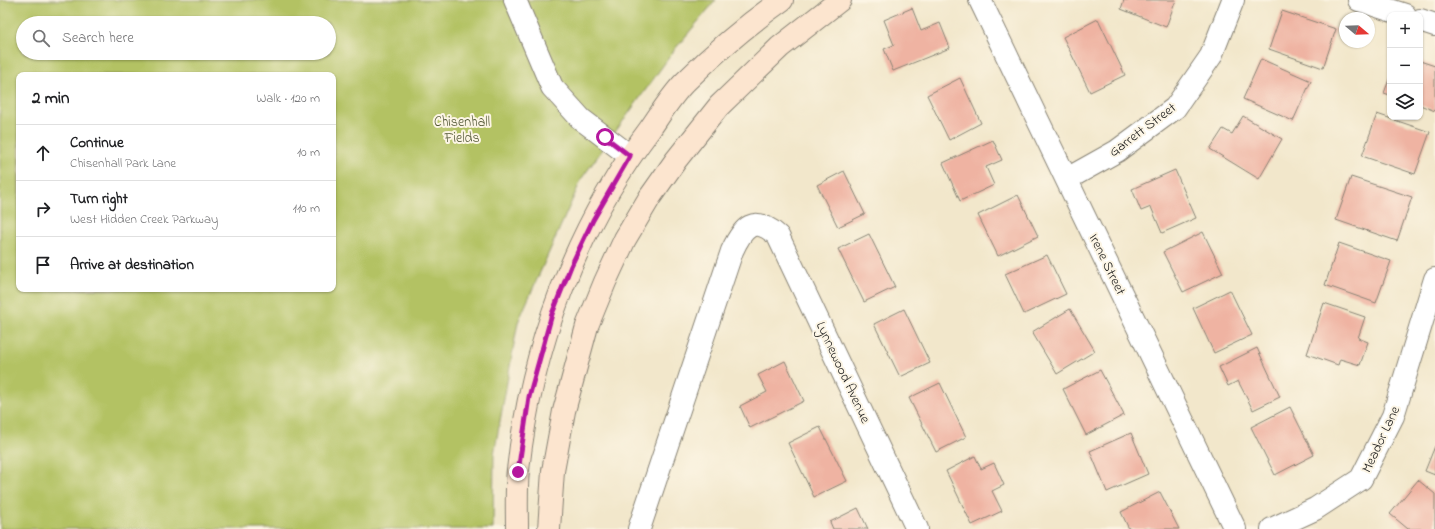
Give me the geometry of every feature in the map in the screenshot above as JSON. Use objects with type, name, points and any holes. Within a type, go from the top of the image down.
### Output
[{"type":"main road","points":[[517,529],[518,472],[529,397],[552,314],[571,266],[593,220],[630,156],[684,83],[741,32],[782,0]]},
{"type":"main road","points":[[549,529],[553,471],[564,411],[587,326],[604,282],[625,239],[650,197],[676,160],[719,106],[780,47],[840,0]]},
{"type":"street","points":[[515,0],[552,87],[581,120],[630,156]]},
{"type":"street","name":"Irene Street","points":[[980,0],[1235,529]]},
{"type":"street","name":"Garrett Street","points":[[1067,179],[1117,150],[1175,108],[1210,56],[1233,0]]},
{"type":"street","points":[[1359,0],[1396,12]]},
{"type":"street","points":[[1423,21],[1435,25]]},
{"type":"street","name":"Lynnewood Avenue","points":[[639,529],[732,251],[745,230],[751,225],[760,224],[769,228],[778,236],[917,529]]},
{"type":"street","name":"Meador Lane","points":[[1272,529],[1315,509],[1361,480],[1393,416],[1435,278]]},
{"type":"green space","name":"Chisenhall Fields","points":[[0,0],[716,0],[675,49],[582,178],[518,322],[494,454],[493,529],[0,529]]},
{"type":"building","points":[[1124,0],[1176,0],[1166,27],[1121,9]]},
{"type":"building","points":[[912,8],[921,31],[940,23],[950,48],[893,71],[884,49],[894,45],[884,20]]},
{"type":"building","points":[[1282,11],[1336,29],[1323,68],[1269,49]]},
{"type":"building","points":[[1098,19],[1125,75],[1090,92],[1063,37]]},
{"type":"building","points":[[1261,59],[1311,81],[1293,121],[1243,99]]},
{"type":"building","points":[[1423,62],[1435,66],[1435,111],[1423,106]]},
{"type":"building","points":[[960,78],[981,123],[949,140],[927,95]]},
{"type":"building","points":[[1387,85],[1387,94],[1384,93]]},
{"type":"building","points":[[1377,114],[1387,117],[1387,120],[1395,120],[1430,132],[1415,174],[1362,156]]},
{"type":"building","points":[[1243,116],[1282,139],[1259,179],[1210,149],[1223,129],[1232,134]]},
{"type":"building","points":[[993,140],[1002,160],[986,167],[994,185],[960,201],[943,163]]},
{"type":"building","points":[[1175,170],[1196,218],[1162,233],[1151,207],[1141,211],[1132,189]]},
{"type":"building","points":[[844,171],[865,214],[838,227],[817,185]]},
{"type":"building","points":[[1351,177],[1412,197],[1397,241],[1336,220]]},
{"type":"building","points":[[1018,195],[1038,236],[998,256],[978,215]]},
{"type":"building","points":[[1203,232],[1223,273],[1183,292],[1163,252]]},
{"type":"building","points":[[869,234],[895,287],[864,302],[838,249]]},
{"type":"building","points":[[1339,243],[1391,261],[1376,303],[1325,285]]},
{"type":"building","points":[[1047,255],[1066,294],[1024,314],[1005,274]]},
{"type":"building","points":[[1230,290],[1252,335],[1214,353],[1193,308]]},
{"type":"building","points":[[1324,303],[1365,317],[1358,338],[1368,342],[1360,365],[1340,359],[1338,365],[1307,354]]},
{"type":"building","points":[[904,309],[930,363],[900,377],[874,324]]},
{"type":"building","points":[[1070,309],[1095,351],[1057,374],[1032,332]]},
{"type":"building","points":[[1257,348],[1280,397],[1253,410],[1238,381],[1228,386],[1219,367]]},
{"type":"building","points":[[785,361],[804,401],[750,428],[740,406],[767,392],[758,375]]},
{"type":"building","points":[[1100,370],[1124,415],[1086,435],[1063,389]]},
{"type":"building","points":[[940,383],[966,437],[936,452],[909,398]]},
{"type":"building","points":[[1290,407],[1314,455],[1275,475],[1251,427]]},
{"type":"building","points":[[820,427],[847,481],[814,497],[788,443]]},
{"type":"building","points":[[1131,433],[1148,474],[1107,492],[1090,451]]},
{"type":"building","points":[[1435,446],[1435,475],[1425,471]]},
{"type":"building","points":[[975,456],[981,469],[994,463],[1004,485],[992,491],[1002,511],[972,525],[946,471]]},
{"type":"building","points":[[1418,480],[1435,494],[1435,529],[1408,529],[1390,514]]},
{"type":"building","points":[[1160,492],[1179,529],[1129,529],[1121,512]]},
{"type":"building","points":[[858,508],[868,529],[833,529],[830,522]]},
{"type":"route","points":[[518,472],[529,397],[552,314],[571,266],[593,220],[630,156],[605,137]]}]
